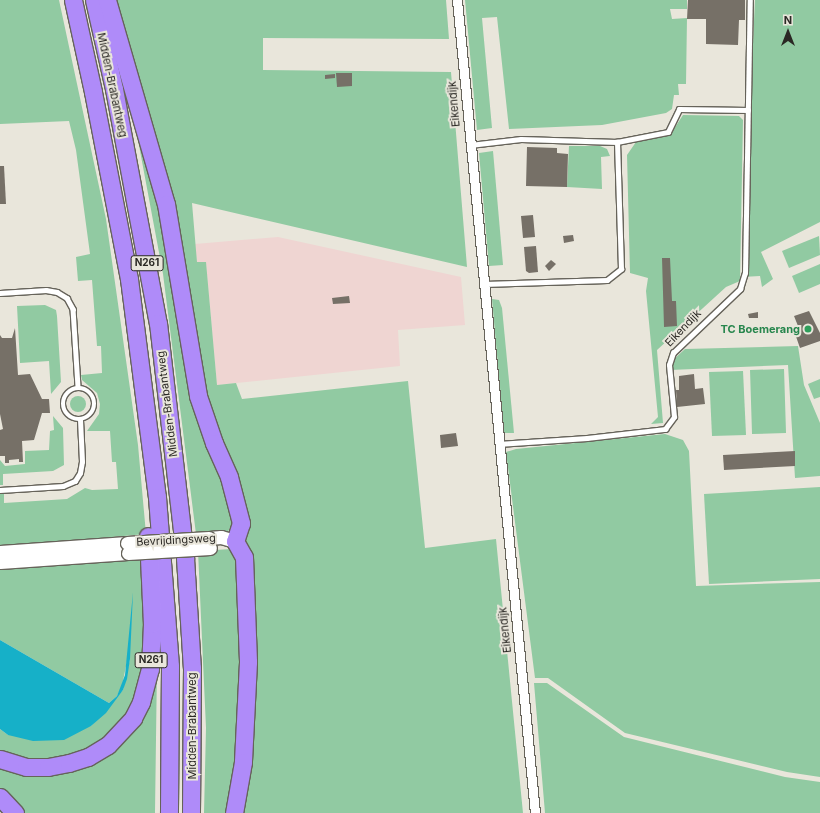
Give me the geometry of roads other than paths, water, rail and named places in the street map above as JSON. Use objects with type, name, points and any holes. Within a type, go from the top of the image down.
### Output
[{"type":"highway","name":"Midden-Brabantweg","points":[[73,0],[93,92],[129,279],[157,497],[170,666],[169,813]]},
{"type":"highway","name":"Midden-Brabantweg","points":[[94,0],[114,89],[158,323],[185,566],[192,668],[191,813]]},
{"type":"highway","name":"N261","points":[[107,0],[166,204],[198,396],[214,443],[229,477],[241,523],[235,541]]},
{"type":"highway","name":"N261","points":[[0,759],[26,767],[48,767],[82,759],[108,745],[133,718],[141,702],[150,669],[152,624],[148,535],[157,497]]},
{"type":"highway","points":[[234,813],[243,762],[248,662],[244,557],[235,541]]},
{"type":"highway","points":[[0,797],[15,813]]},
{"type":"main road","name":"Bevrijdingsweg","points":[[0,552],[127,548],[235,541]]},
{"type":"main road","name":"Bevrijdingsweg","points":[[0,562],[127,548]]},
{"type":"street","name":"Eikendijk","points":[[457,0],[498,444],[535,813]]},
{"type":"lane","name":"Eikendijk","points":[[498,444],[665,429],[674,417],[669,365],[673,353],[740,289],[745,273],[750,0]]},
{"type":"lane","points":[[470,145],[521,139],[617,142],[668,132],[679,109],[748,110]]},
{"type":"lane","points":[[483,284],[607,280],[621,269],[617,142]]},
{"type":"lane","points":[[0,293],[46,290],[57,292],[67,298],[73,309],[78,387]]},
{"type":"lane","points":[[78,387],[88,390],[95,402],[93,412],[80,420],[66,414],[62,405],[65,395],[78,387]]},
{"type":"lane","points":[[0,490],[63,486],[79,478],[82,462],[80,420]]},
{"type":"water","points":[[133,592],[130,659],[127,679],[123,690],[106,713],[91,726],[64,740],[33,741],[8,735],[0,729],[0,640],[109,703],[117,696],[125,675]]},
{"type":"place","name":"TC Boemerang","points":[[808,329]]}]
